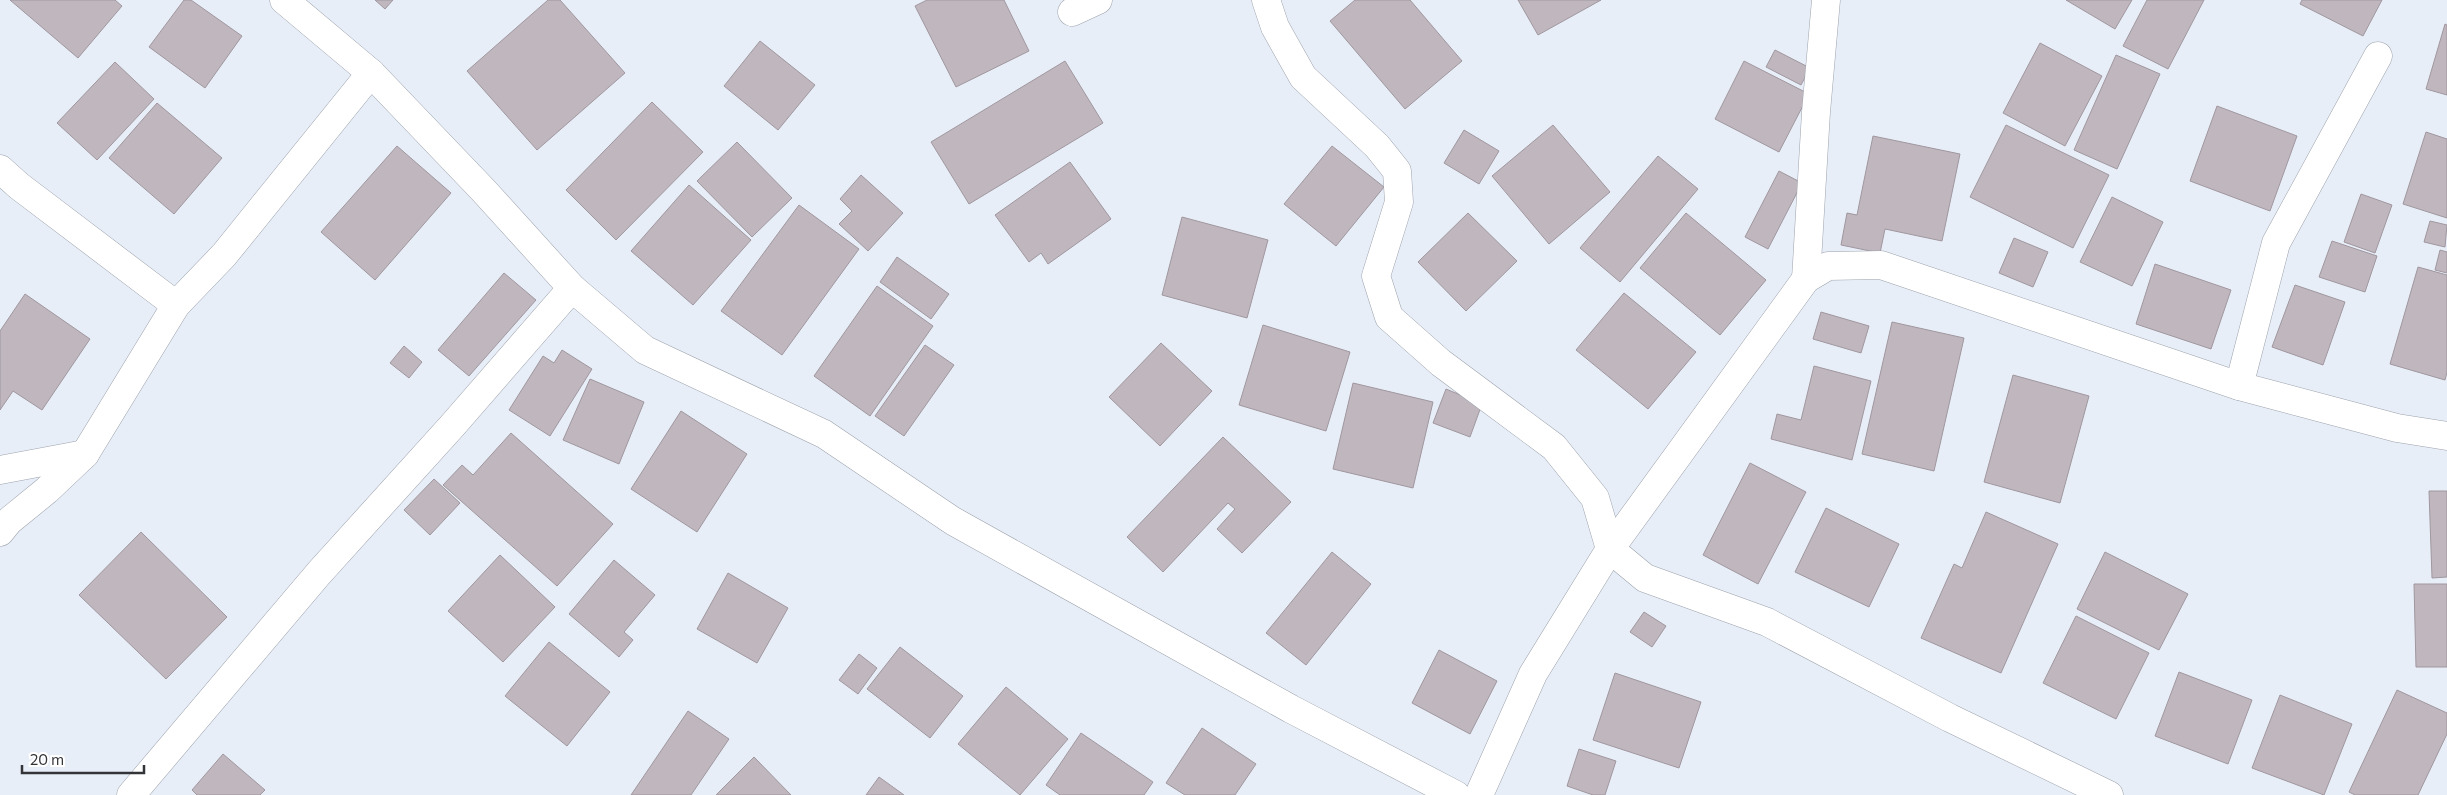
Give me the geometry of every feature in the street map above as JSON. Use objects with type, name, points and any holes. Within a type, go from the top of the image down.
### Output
[{"type":"street","points":[[284,0],[371,73],[484,191],[572,288],[646,350],[824,434],[953,521],[1282,704],[1456,795]]},
{"type":"street","points":[[1072,12],[1098,0]]},
{"type":"street","points":[[1266,0],[1275,27],[1303,77],[1377,146],[1397,171],[1399,202],[1376,276],[1389,317],[1441,363],[1554,448],[1595,498],[1610,550],[1645,578],[1767,622],[1950,718],[2109,795]]},
{"type":"street","points":[[1806,279],[1816,112],[1826,0]]},
{"type":"street","points":[[2239,386],[2276,243],[2378,56]]},
{"type":"street","points":[[0,532],[85,454],[176,304],[224,255],[371,73]]},
{"type":"street","points":[[0,169],[19,186],[176,304]]},
{"type":"street","points":[[1479,795],[1533,674],[1610,550],[1806,279],[1828,266],[1881,265],[2239,386],[2397,428],[2447,436]]},
{"type":"street","points":[[131,795],[319,573],[452,426],[572,288]]},
{"type":"street","points":[[0,470],[85,454]]},
{"type":"building","points":[[10,0],[115,0],[122,6],[78,58]]},
{"type":"building","points":[[184,0],[191,0],[242,36],[205,88],[149,47]]},
{"type":"building","points":[[375,0],[393,0],[385,9]]},
{"type":"building","points":[[548,0],[560,0],[625,73],[537,150],[467,71]]},
{"type":"building","points":[[927,0],[1004,0],[1029,51],[956,87],[915,6]]},
{"type":"building","points":[[1355,0],[1410,0],[1462,61],[1405,109],[1330,21]]},
{"type":"building","points":[[1518,0],[1601,0],[1538,35]]},
{"type":"building","points":[[2066,0],[2132,0],[2115,29]]},
{"type":"building","points":[[2147,0],[2204,0],[2168,69],[2123,46]]},
{"type":"building","points":[[2302,0],[2382,0],[2363,36],[2300,4]]},
{"type":"building","points":[[2445,24],[2447,25],[2447,95],[2426,89]]},
{"type":"building","points":[[760,41],[815,85],[778,130],[724,86]]},
{"type":"building","points":[[2040,43],[2102,76],[2065,146],[2003,113]]},
{"type":"building","points":[[1775,50],[1810,68],[1801,85],[1766,67]]},
{"type":"building","points":[[2116,55],[2160,74],[2117,169],[2074,150]]},
{"type":"building","points":[[1065,61],[1103,123],[969,204],[931,142]]},
{"type":"building","points":[[1744,61],[1809,94],[1779,152],[1715,119]]},
{"type":"building","points":[[115,62],[154,99],[97,160],[57,123]]},
{"type":"building","points":[[652,102],[703,152],[616,240],[566,190]]},
{"type":"building","points":[[157,103],[222,158],[174,214],[109,158]]},
{"type":"building","points":[[2217,106],[2297,136],[2270,211],[2190,181]]},
{"type":"building","points":[[1553,125],[1610,192],[1549,244],[1492,176]]},
{"type":"building","points":[[2006,125],[2109,175],[2073,248],[1970,197]]},
{"type":"building","points":[[1464,130],[1499,151],[1479,184],[1444,163]]},
{"type":"building","points":[[2426,132],[2447,139],[2447,218],[2403,204]]},
{"type":"building","points":[[1873,136],[1960,154],[1942,241],[1885,229],[1880,253],[1841,245],[1847,213],[1857,215]]},
{"type":"building","points":[[737,142],[792,198],[752,237],[697,181]]},
{"type":"building","points":[[397,146],[451,193],[375,280],[321,232]]},
{"type":"building","points":[[1332,146],[1384,187],[1336,246],[1284,204]]},
{"type":"building","points":[[1658,156],[1698,189],[1620,282],[1580,248]]},
{"type":"building","points":[[1070,162],[1111,219],[1048,264],[1041,253],[1029,262],[995,215]]},
{"type":"building","points":[[1779,171],[1802,183],[1768,249],[1745,237]]},
{"type":"building","points":[[861,175],[903,213],[868,251],[839,224],[852,211],[840,199]]},
{"type":"building","points":[[689,185],[751,240],[693,305],[631,251]]},
{"type":"building","points":[[2361,194],[2392,205],[2375,253],[2344,242]]},
{"type":"building","points":[[2112,197],[2163,222],[2132,286],[2080,262]]},
{"type":"building","points":[[799,205],[859,249],[782,355],[721,311]]},
{"type":"building","points":[[1468,213],[1517,261],[1466,311],[1418,262]]},
{"type":"building","points":[[1686,213],[1766,280],[1720,335],[1640,268]]},
{"type":"building","points":[[1182,217],[1268,240],[1247,318],[1162,295]]},
{"type":"building","points":[[2430,221],[2447,225],[2445,247],[2424,242]]},
{"type":"building","points":[[2014,238],[2048,252],[2033,287],[1999,273]]},
{"type":"building","points":[[2332,241],[2377,256],[2365,292],[2319,277]]},
{"type":"building","points":[[2440,250],[2447,252],[2447,273],[2435,270]]},
{"type":"building","points":[[897,257],[949,294],[931,319],[880,282]]},
{"type":"building","points":[[2155,264],[2231,290],[2211,349],[2136,324]]},
{"type":"building","points":[[2418,267],[2447,275],[2447,372],[2445,380],[2390,364]]},
{"type":"building","points":[[504,273],[536,300],[469,376],[438,350]]},
{"type":"building","points":[[2295,285],[2345,302],[2323,365],[2272,347]]},
{"type":"building","points":[[877,286],[933,326],[870,416],[814,376]]},
{"type":"building","points":[[1624,293],[1696,352],[1648,409],[1576,350]]},
{"type":"building","points":[[25,294],[90,339],[42,410],[13,391],[0,410],[0,331]]},
{"type":"building","points":[[1821,312],[1869,326],[1861,353],[1813,339]]},
{"type":"building","points":[[1892,322],[1964,338],[1934,471],[1862,454]]},
{"type":"building","points":[[1263,325],[1350,352],[1326,431],[1239,405]]},
{"type":"building","points":[[1161,343],[1212,391],[1160,446],[1109,397]]},
{"type":"building","points":[[925,345],[954,365],[904,436],[875,416]]},
{"type":"building","points":[[404,346],[422,362],[409,378],[390,363]]},
{"type":"building","points":[[562,350],[592,369],[550,436],[509,410],[543,356],[554,363]]},
{"type":"building","points":[[1814,366],[1871,381],[1852,460],[1771,439],[1777,414],[1801,420]]},
{"type":"building","points":[[2013,375],[2089,396],[2060,503],[1984,482]]},
{"type":"building","points":[[590,379],[644,402],[619,464],[563,440]]},
{"type":"building","points":[[1353,383],[1433,402],[1413,488],[1333,469]]},
{"type":"building","points":[[1446,389],[1482,404],[1470,437],[1433,423]]},
{"type":"building","points":[[681,411],[747,454],[697,532],[631,489]]},
{"type":"building","points":[[511,433],[613,524],[557,586],[443,485],[462,465],[473,475]]},
{"type":"building","points":[[1223,437],[1291,502],[1242,553],[1217,529],[1235,509],[1228,503],[1163,572],[1127,537]]},
{"type":"building","points":[[1750,463],[1806,492],[1758,584],[1703,555]]},
{"type":"building","points":[[434,479],[460,503],[430,535],[404,510]]},
{"type":"building","points":[[2429,491],[2447,491],[2447,577],[2432,578]]},
{"type":"building","points":[[1826,508],[1899,544],[1869,607],[1795,572]]},
{"type":"building","points":[[1986,512],[2058,544],[2001,673],[1921,638],[1954,564],[1962,568]]},
{"type":"building","points":[[141,532],[227,617],[166,679],[79,595]]},
{"type":"building","points":[[1332,552],[1371,584],[1306,665],[1266,633]]},
{"type":"building","points":[[2105,552],[2188,594],[2159,650],[2077,609]]},
{"type":"building","points":[[500,555],[555,607],[503,662],[448,611]]},
{"type":"building","points":[[614,560],[655,595],[624,632],[633,640],[619,657],[569,614]]},
{"type":"building","points":[[728,573],[788,608],[757,663],[697,629]]},
{"type":"building","points":[[2414,584],[2447,584],[2447,667],[2416,667]]},
{"type":"building","points":[[1644,612],[1666,626],[1652,647],[1630,632]]},
{"type":"building","points":[[2076,616],[2149,653],[2116,719],[2043,683]]},
{"type":"building","points":[[549,642],[610,692],[567,746],[505,696]]},
{"type":"building","points":[[900,647],[963,696],[930,738],[867,689]]},
{"type":"building","points":[[1439,650],[1497,681],[1470,734],[1412,703]]},
{"type":"building","points":[[859,654],[877,668],[858,694],[839,680]]},
{"type":"building","points":[[2179,672],[2252,700],[2228,764],[2155,736]]},
{"type":"building","points":[[1615,673],[1701,702],[1679,768],[1593,740]]},
{"type":"building","points":[[1006,687],[1068,739],[1020,795],[958,744]]},
{"type":"building","points":[[2397,690],[2447,713],[2447,734],[2418,795],[2355,795],[2349,792]]},
{"type":"building","points":[[2280,695],[2352,724],[2324,795],[2252,768]]},
{"type":"building","points":[[688,711],[729,739],[691,795],[631,795]]},
{"type":"building","points":[[1202,728],[1256,764],[1235,795],[1185,795],[1166,783]]},
{"type":"building","points":[[1081,733],[1153,782],[1144,795],[1060,795],[1046,785]]},
{"type":"building","points":[[1579,749],[1616,761],[1605,795],[1593,795],[1567,786]]},
{"type":"building","points":[[223,754],[265,790],[260,795],[197,795],[192,790]]},
{"type":"building","points":[[754,757],[791,795],[716,795]]},
{"type":"building","points":[[879,777],[904,795],[866,795]]}]
